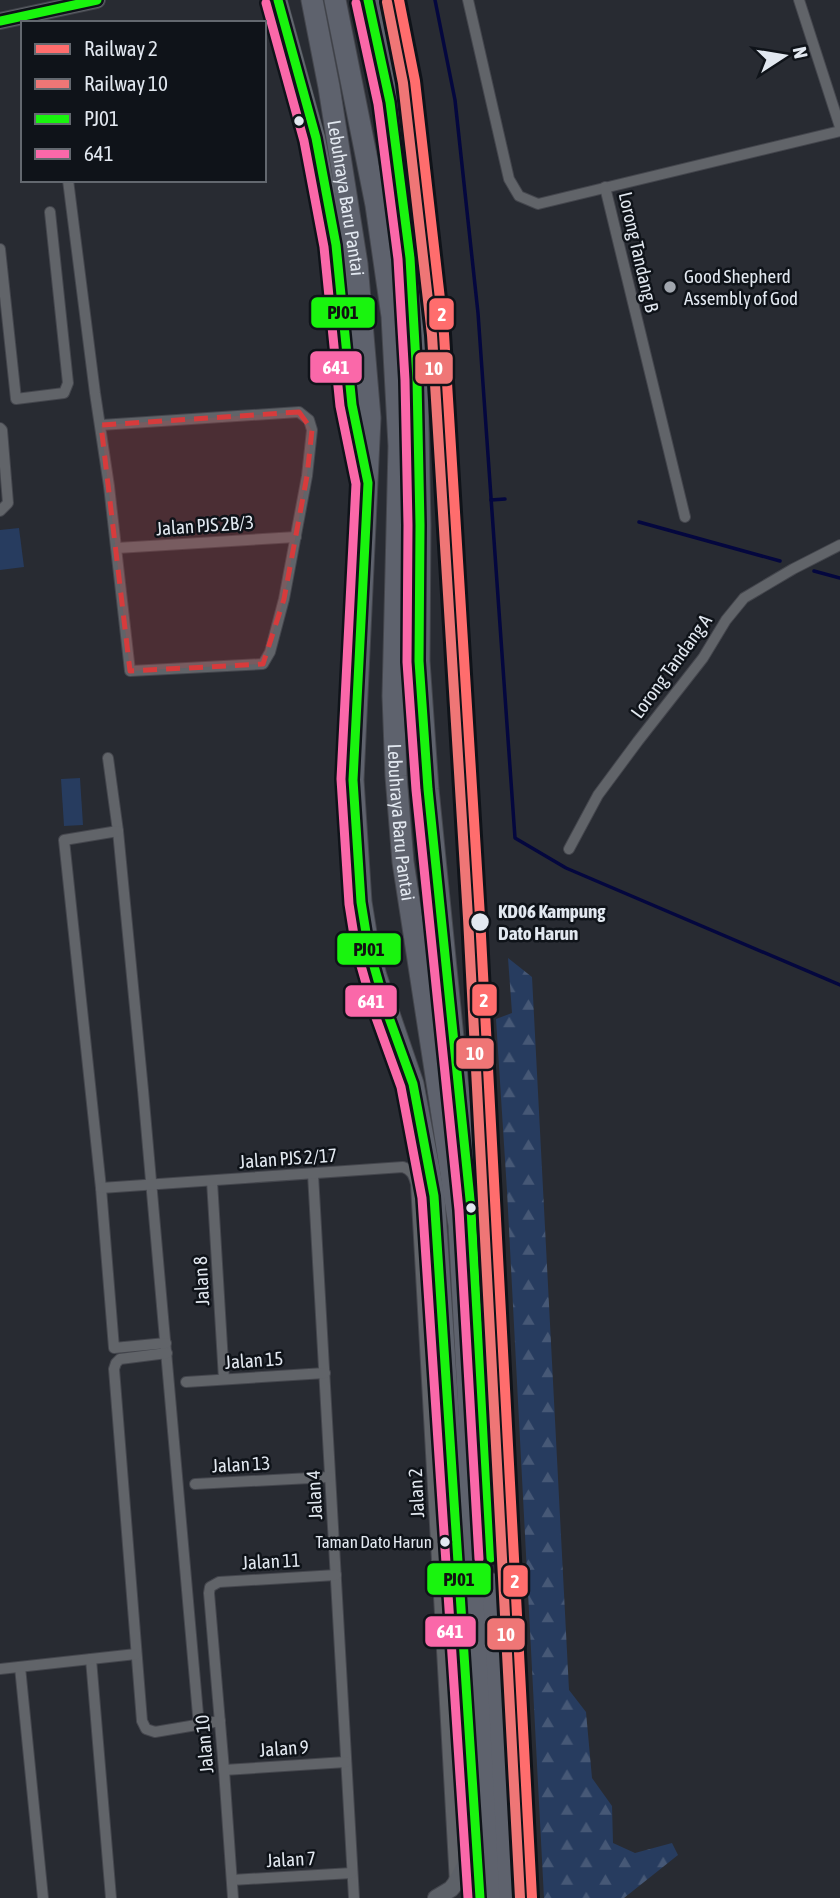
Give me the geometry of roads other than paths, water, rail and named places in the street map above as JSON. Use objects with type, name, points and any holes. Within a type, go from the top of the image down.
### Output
[{"type":"highway","name":"Lebuhraya Baru Pantai","points":[[334,0],[376,205],[392,316],[399,446],[393,696],[396,776],[403,862],[459,1226],[495,1898]]},
{"type":"highway","points":[[345,0],[383,186],[417,380]]},
{"type":"highway","points":[[368,0],[390,102],[410,258],[417,380],[419,661],[428,789],[471,1209],[510,1898]]},
{"type":"highway","points":[[317,5],[354,136],[376,263],[384,378],[383,416],[368,483],[353,780],[355,821],[361,902],[368,945],[387,1012],[413,1084],[434,1196],[480,1898]]},
{"type":"main road","points":[[0,21],[51,16],[97,0]]},
{"type":"main road","points":[[278,0],[316,138],[336,245],[352,405],[368,483]]},
{"type":"main road","points":[[436,1898],[455,1884],[476,1844]]},
{"type":"street","points":[[468,0],[509,179],[519,196],[538,204],[605,187]]},
{"type":"street","points":[[799,0],[840,129]]},
{"type":"street","name":"Lorong Tandang B","points":[[685,517],[605,187],[840,129]]},
{"type":"street","points":[[68,182],[117,548],[130,671],[263,664],[270,652],[284,599],[296,537],[307,476],[312,430],[309,420],[299,412],[101,425]]},
{"type":"street","points":[[0,249],[16,398],[64,393],[68,383],[50,212]]},
{"type":"street","points":[[0,428],[8,503],[0,511]]},
{"type":"street","name":"Jalan PJS 2B/3","points":[[117,548],[296,537]]},
{"type":"street","name":"Lorong Tandang A","points":[[569,849],[598,795],[703,657],[726,620],[744,598],[840,545]]},
{"type":"street","points":[[108,758],[118,831],[152,1184],[199,1726]]},
{"type":"street","points":[[118,831],[64,840],[101,1188],[114,1348],[167,1348]]},
{"type":"street","name":"Jalan PJS 2/17","points":[[101,1188],[403,1167],[413,1173],[416,1184]]},
{"type":"street","name":"Jalan 4","points":[[313,1174],[354,1898]]},
{"type":"street","name":"Jalan 8","points":[[212,1181],[224,1379]]},
{"type":"street","name":"Jalan 2","points":[[416,1184],[455,1884]]},
{"type":"street","points":[[167,1348],[120,1359],[114,1369],[142,1721],[146,1729],[155,1732],[220,1721]]},
{"type":"street","name":"Jalan 15","points":[[186,1382],[325,1373]]},
{"type":"street","name":"Jalan 13","points":[[195,1483],[330,1476]]},
{"type":"street","name":"Jalan 11","points":[[210,1587],[219,1582],[336,1575]]},
{"type":"street","name":"Jalan 10","points":[[210,1587],[233,1898]]},
{"type":"street","points":[[0,1669],[136,1654]]},
{"type":"street","points":[[91,1659],[111,1898]]},
{"type":"street","points":[[20,1667],[43,1898]]},
{"type":"street","name":"Jalan 9","points":[[224,1770],[346,1762]]},
{"type":"street","name":"Jalan 7","points":[[232,1880],[352,1873]]},
{"type":"waterway","points":[[435,0],[455,100],[478,313],[515,838],[566,868],[840,985]]},
{"type":"waterway","points":[[491,500],[505,499]]},
{"type":"waterway","points":[[639,522],[780,561]]},
{"type":"waterway","points":[[814,571],[840,578]]},
{"type":"rail line","name":"2","points":[[399,0],[415,81],[444,334],[480,917],[532,1898]]},
{"type":"rail line","name":"10","points":[[387,2],[403,83],[432,335],[468,918],[520,1898]]},
{"type":"place","name":"Good Shepherd Assembly of God","points":[[670,287]]},
{"type":"place","name":"KD06 Kampung Dato Harun","points":[[480,922]]},
{"type":"place","name":"Taman Dato Harun","points":[[445,1542]]}]
